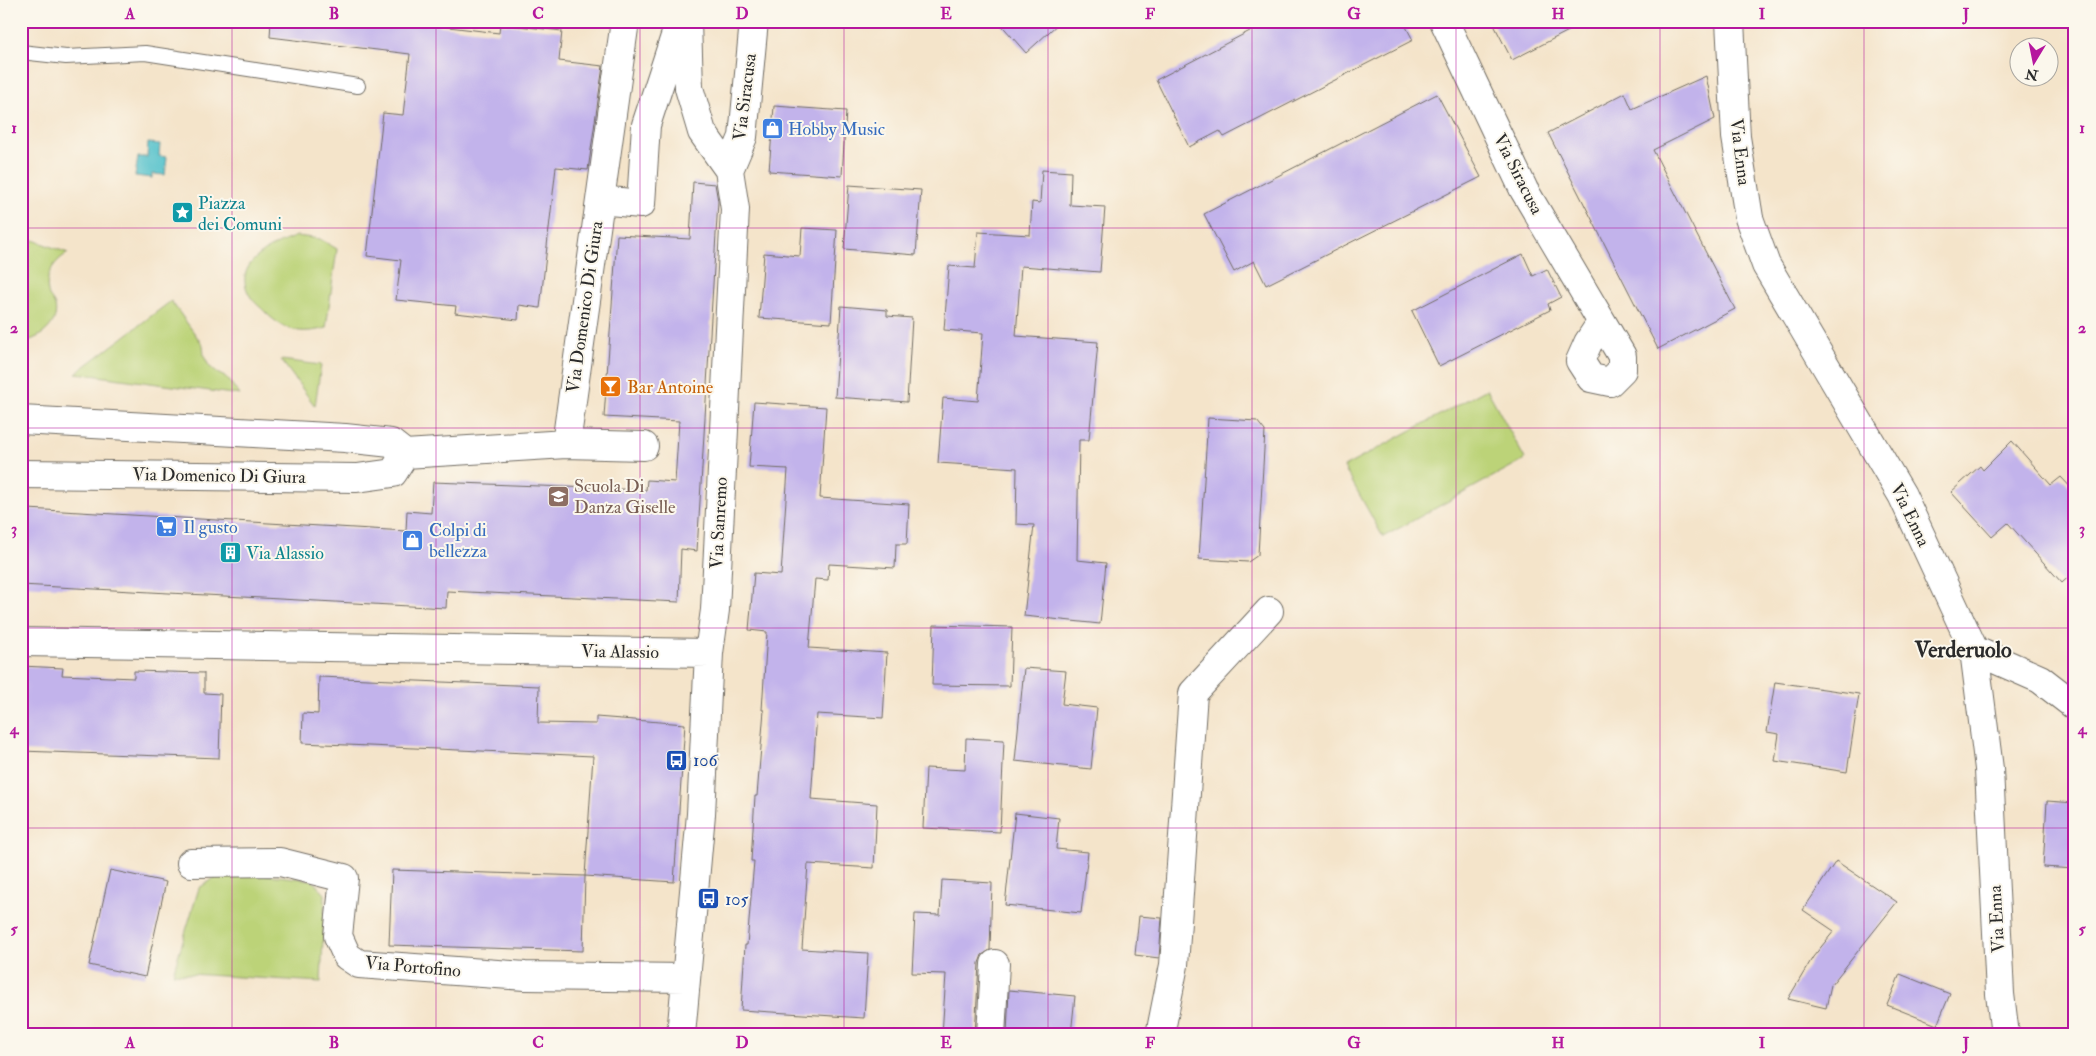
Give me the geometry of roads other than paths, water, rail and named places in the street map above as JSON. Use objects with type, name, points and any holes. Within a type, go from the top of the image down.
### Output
[{"type":"street","name":"Via Domenico Di Giura","points":[[566,444],[625,21]]},
{"type":"street","name":"Via Domenico Di Giura","points":[[600,200],[641,204],[646,125],[680,21]]},
{"type":"street","name":"Via Sanremo","points":[[681,1035],[701,814],[709,654],[715,600],[735,209],[729,170],[702,132],[689,88],[687,21]]},
{"type":"street","name":"Via Siracusa","points":[[729,170],[743,137],[754,21]]},
{"type":"street","name":"Via Siracusa","points":[[1444,21],[1524,190],[1601,322]]},
{"type":"street","name":"Via Enna","points":[[1730,21],[1736,137],[1749,218],[1766,265],[1902,495],[1974,650],[1989,769],[2000,994],[2004,1035]]},
{"type":"street","points":[[21,420],[344,438],[391,443],[405,454],[566,444],[644,446]]},
{"type":"street","name":"Via Domenico Di Giura","points":[[21,474],[357,478],[394,473],[405,454]]},
{"type":"street","points":[[1160,1035],[1174,965],[1193,693],[1269,611]]},
{"type":"street","name":"Via Alassio","points":[[21,642],[709,654]]},
{"type":"street","points":[[1974,650],[2040,679],[2075,706]]},
{"type":"street","name":"Via Portofino","points":[[191,863],[280,862],[344,878],[338,936],[347,956],[359,964],[525,976],[686,978]]},
{"type":"street","points":[[991,1035],[995,964]]},
{"type":"lane","points":[[21,52],[66,57],[145,53],[358,86]]},
{"type":"water","points":[[148,143],[160,144],[159,156],[167,157],[165,175],[152,174],[152,178],[135,176],[138,157],[147,157]]},
{"type":"place","name":"Hobby Music","points":[[772,129]]},
{"type":"place","name":"Piazza dei Comuni","points":[[182,213]]},
{"type":"place","name":"Bar Antoine","points":[[611,387]]},
{"type":"place","name":"Scuola Di Danza Giselle","points":[[558,496]]},
{"type":"place","name":"Il gusto","points":[[167,527]]},
{"type":"place","name":"Colpi di bellezza","points":[[413,540]]},
{"type":"place","name":"Via Alassio","points":[[230,553]]},
{"type":"place","name":"106","points":[[677,760]]},
{"type":"place","name":"105","points":[[709,899]]},
{"type":"district","name":"Verderuolo","points":[[1963,650]]}]
